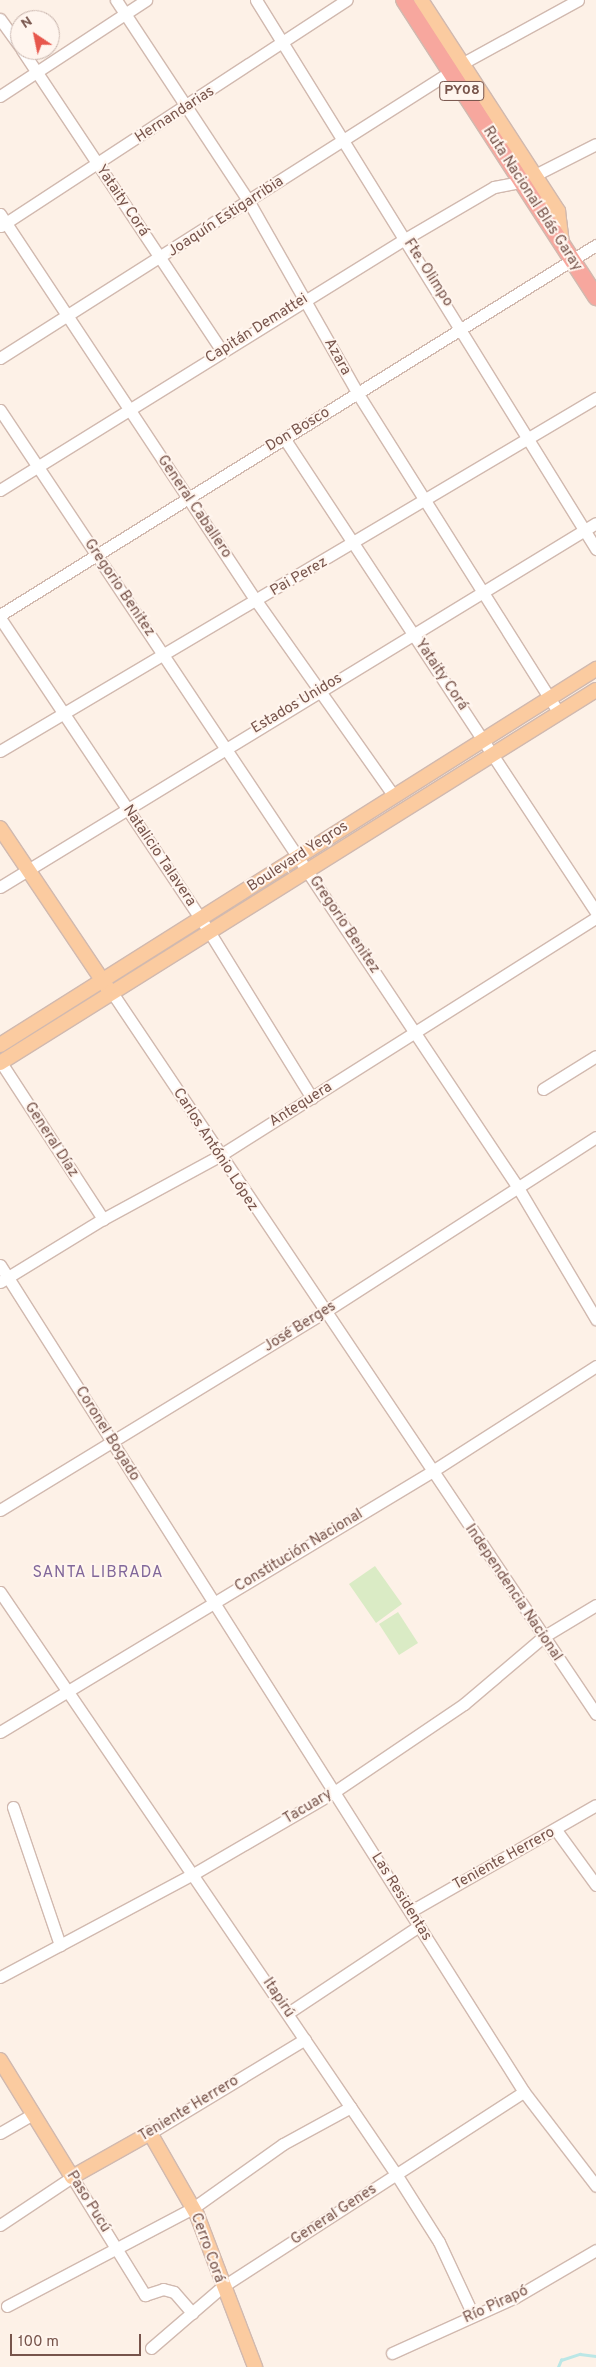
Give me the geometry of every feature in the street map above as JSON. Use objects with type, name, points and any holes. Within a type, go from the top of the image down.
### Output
[{"type":"highway","name":"Ruta Nacional Blás Garay","points":[[404,0],[456,68],[528,179],[562,246],[596,298]]},
{"type":"main road","points":[[421,0],[456,68]]},
{"type":"main road","name":"Boulevard Yegros","points":[[0,1045],[105,982],[299,856],[596,669]]},
{"type":"main road","name":"Boulevard Yegros","points":[[0,1062],[113,994],[596,690]]},
{"type":"main road","name":"Carlos António López","points":[[0,828],[113,994]]},
{"type":"main road","name":"Paso Pucú","points":[[0,2060],[72,2177]]},
{"type":"main road","name":"Teniente Herrero","points":[[72,2177],[150,2133]]},
{"type":"main road","name":"Cerro Corá","points":[[150,2133],[193,2208],[222,2287],[255,2367]]},
{"type":"street","name":"Azara","points":[[116,0],[249,202],[358,394],[559,713]]},
{"type":"street","points":[[0,96],[146,0]]},
{"type":"street","name":"Fte. Olimpo","points":[[256,0],[462,328],[596,549]]},
{"type":"street","name":"Hernandarias","points":[[2,221],[98,165],[188,108],[347,0]]},
{"type":"street","name":"Joaquín Estigarribia","points":[[0,358],[161,259],[344,138],[456,68],[578,0]]},
{"type":"street","name":"Yataity Corá","points":[[0,19],[10,33]]},
{"type":"street","name":"Yataity Corá","points":[[29,60],[222,351]]},
{"type":"street","name":"Capitán Demattei","points":[[0,490],[304,300],[494,187],[528,179],[596,144]]},
{"type":"street","name":"General Caballero","points":[[2,221],[257,602],[318,691],[394,796]]},
{"type":"street","name":"Don Bosco","points":[[0,616],[187,497],[358,394],[596,246]]},
{"type":"street","name":"Pai Perez","points":[[0,751],[354,545],[596,398]]},
{"type":"street","name":"Gregorio Benitez","points":[[0,410],[226,746],[517,1186],[596,1319]]},
{"type":"street","name":"Yataity Corá","points":[[284,438],[484,740],[495,753],[596,912]]},
{"type":"street","name":"Estados Unidos","points":[[0,887],[226,746],[596,523]]},
{"type":"street","name":"Natalicio Talavera","points":[[0,616],[202,919],[312,1098]]},
{"type":"street","name":"Antequera","points":[[4,1280],[103,1218],[219,1156],[596,918]]},
{"type":"street","name":"Carlos António López","points":[[113,994],[323,1313],[431,1472]]},
{"type":"street","points":[[543,1089],[596,1056]]},
{"type":"street","name":"General Díaz","points":[[0,1062],[103,1218]]},
{"type":"street","name":"José Berges","points":[[0,1510],[323,1313],[517,1186],[596,1137]]},
{"type":"street","name":"Coronel Bogado","points":[[0,1265],[4,1280],[112,1442],[214,1602]]},
{"type":"street","name":"Constitución Nacional","points":[[0,1732],[431,1472],[596,1366]]},
{"type":"street","name":"Independencia Nacional","points":[[431,1472],[596,1714]]},
{"type":"street","name":"Itapirú","points":[[0,1592],[195,1873],[396,2174],[439,2242],[473,2315]]},
{"type":"street","name":"Las Residentas","points":[[214,1602],[524,2092],[596,2186]]},
{"type":"street","name":"Tacuary","points":[[0,1977],[195,1873],[334,1792],[464,1704],[544,1637],[596,1605]]},
{"type":"street","name":"Teniente Herrero","points":[[411,1911],[556,1830],[596,1805]]},
{"type":"street","points":[[13,1807],[60,1945]]},
{"type":"street","points":[[556,1830],[596,1885]]},
{"type":"street","points":[[288,2013],[419,1926]]},
{"type":"street","name":"Teniente Herrero","points":[[150,2133],[305,2039]]},
{"type":"street","name":"General Genes","points":[[151,2348],[222,2287],[524,2092]]},
{"type":"street","points":[[7,2306],[193,2208],[283,2144],[351,2107]]},
{"type":"street","points":[[0,2132],[34,2114]]},
{"type":"street","points":[[0,2225],[72,2177]]},
{"type":"street","name":"Paso Pucú","points":[[72,2177],[145,2295],[163,2289],[174,2292],[192,2313]]},
{"type":"street","name":"Río Pirapó","points":[[392,2353],[514,2298],[596,2250]]},
{"type":"green space","points":[[375,1566],[402,1604],[376,1623],[349,1584]]},
{"type":"green space","points":[[398,1612],[418,1643],[399,1655],[379,1624]]},
{"type":"waterway","points":[[558,2367],[561,2360],[580,2354],[596,2356]]},
{"type":"district","name":"SANTA LIBRADA","points":[[98,1573]]}]
